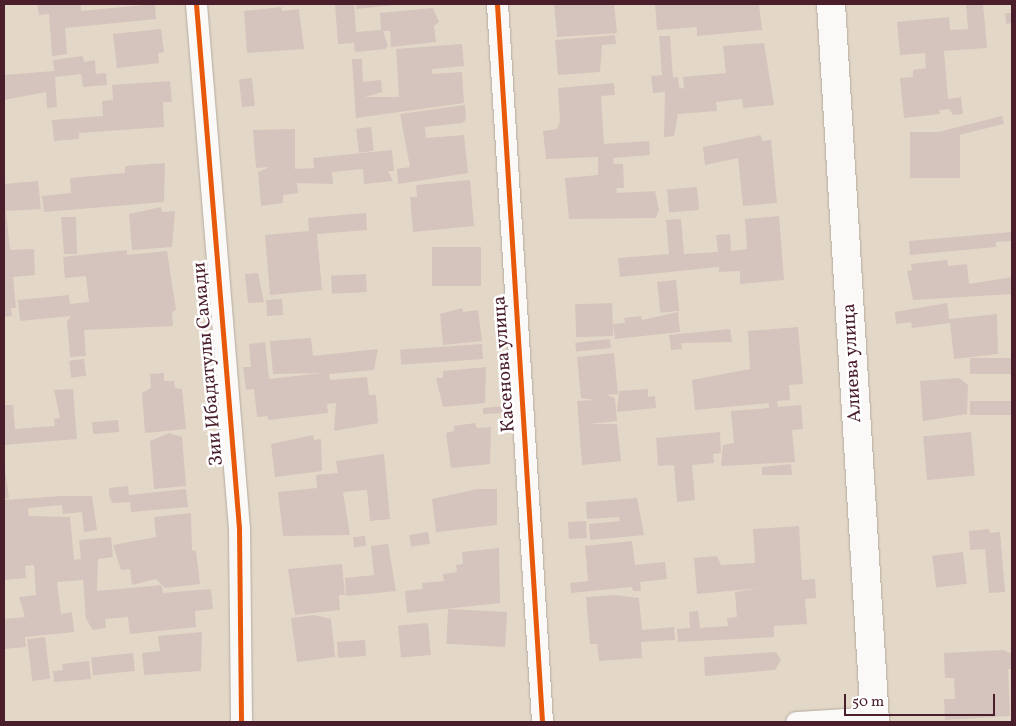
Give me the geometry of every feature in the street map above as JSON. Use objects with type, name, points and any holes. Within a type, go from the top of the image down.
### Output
[{"type":"street","name":"Зии Ибадатулы Самади","points":[[196,4],[239,528],[241,722]]},
{"type":"street","name":"Касенова улица","points":[[497,4],[542,722]]},
{"type":"street","name":"Алиева улица","points":[[831,4],[875,719]]},
{"type":"street","points":[[796,722],[875,719]]},
{"type":"building","points":[[37,4],[81,4],[81,11],[155,4],[156,19],[65,28],[67,54],[52,56],[49,14],[39,15]]},
{"type":"building","points":[[335,4],[354,4],[356,32],[381,30],[380,13],[433,8],[439,22],[434,26],[436,42],[391,47],[390,31],[383,31],[388,46],[385,49],[355,52],[354,43],[338,44]]},
{"type":"building","points":[[356,4],[395,4],[395,5],[356,9]]},
{"type":"building","points":[[554,4],[614,4],[617,33],[557,37]]},
{"type":"building","points":[[655,4],[759,4],[762,30],[697,36],[697,27],[657,30]]},
{"type":"building","points":[[966,4],[983,4],[987,48],[944,51],[948,99],[961,97],[963,114],[953,115],[949,109],[939,110],[940,114],[904,118],[900,78],[913,77],[913,70],[926,68],[925,53],[900,55],[897,22],[949,17],[950,30],[968,29]]},
{"type":"building","points":[[281,7],[282,11],[299,9],[304,49],[247,53],[244,11]]},
{"type":"building","points":[[1005,13],[1012,13],[1012,23],[1006,24]]},
{"type":"building","points":[[161,29],[164,52],[158,53],[159,63],[117,68],[113,34]]},
{"type":"building","points":[[615,35],[616,44],[602,45],[600,72],[558,75],[555,40]]},
{"type":"building","points":[[659,36],[670,36],[673,78],[678,77],[679,87],[684,89],[683,77],[726,73],[723,46],[764,43],[774,105],[743,108],[742,99],[716,102],[717,111],[678,114],[674,136],[664,137],[665,92],[653,93],[651,76],[662,75]]},
{"type":"building","points":[[462,44],[464,66],[432,69],[432,74],[462,72],[464,103],[356,118],[352,59],[362,59],[363,82],[381,80],[382,92],[365,97],[399,97],[396,49]]},
{"type":"building","points":[[83,56],[84,62],[95,60],[96,74],[106,73],[107,85],[83,87],[81,74],[55,77],[57,107],[47,108],[46,92],[4,100],[4,75],[54,71],[53,60]]},
{"type":"building","points":[[252,78],[255,106],[242,107],[239,79]]},
{"type":"building","points":[[170,81],[172,102],[163,102],[164,127],[79,133],[79,139],[54,141],[52,120],[103,116],[102,101],[113,100],[112,85]]},
{"type":"building","points":[[614,83],[615,95],[601,96],[604,144],[649,141],[650,155],[613,158],[614,164],[623,164],[624,188],[616,188],[617,193],[655,191],[659,210],[656,218],[569,219],[565,178],[598,175],[598,157],[546,159],[543,131],[557,129],[560,122],[558,88]]},
{"type":"building","points":[[465,105],[466,120],[462,123],[425,127],[426,138],[464,135],[468,173],[398,184],[397,169],[410,167],[400,114]]},
{"type":"building","points":[[1002,116],[1004,124],[932,142],[930,134]]},
{"type":"building","points":[[371,127],[374,151],[359,153],[356,129]]},
{"type":"building","points":[[295,129],[295,169],[314,168],[313,158],[392,150],[394,171],[388,171],[393,181],[364,184],[363,169],[332,172],[333,184],[297,183],[298,193],[283,195],[283,203],[261,206],[258,172],[270,167],[256,168],[253,130]]},
{"type":"building","points":[[910,132],[960,132],[960,178],[910,178]]},
{"type":"building","points":[[761,135],[762,141],[771,140],[777,203],[743,206],[738,158],[705,165],[703,147]]},
{"type":"building","points":[[165,163],[164,202],[44,212],[42,196],[71,193],[70,178],[125,173],[125,166]]},
{"type":"building","points":[[470,180],[474,226],[413,232],[410,197],[417,197],[416,185]]},
{"type":"building","points":[[38,181],[41,209],[6,211],[10,250],[34,249],[35,275],[13,277],[16,308],[11,308],[12,316],[4,317],[4,184]]},
{"type":"building","points":[[697,187],[699,210],[669,213],[667,190]]},
{"type":"building","points":[[161,207],[162,212],[175,211],[172,247],[132,250],[129,214]]},
{"type":"building","points":[[366,213],[367,230],[317,234],[322,290],[270,295],[265,235],[309,231],[308,218]]},
{"type":"building","points":[[779,216],[784,280],[740,284],[740,271],[719,272],[719,267],[620,277],[618,258],[669,254],[666,220],[681,219],[684,254],[718,252],[716,235],[730,234],[731,251],[747,249],[745,219]]},
{"type":"building","points":[[61,217],[76,217],[77,254],[64,254]]},
{"type":"building","points":[[1012,232],[1012,241],[996,242],[996,247],[910,255],[909,241]]},
{"type":"building","points":[[432,247],[481,247],[481,286],[432,286]]},
{"type":"building","points":[[127,250],[127,255],[167,251],[176,310],[172,312],[173,326],[84,330],[86,356],[70,357],[67,321],[71,316],[20,321],[18,300],[69,295],[70,304],[89,302],[86,276],[65,278],[63,257]]},
{"type":"building","points":[[947,260],[948,266],[967,264],[969,284],[1012,277],[1012,294],[913,300],[907,271],[912,270],[911,264]]},
{"type":"building","points":[[258,273],[264,302],[248,303],[245,274]]},
{"type":"building","points":[[366,274],[367,292],[332,294],[331,276]]},
{"type":"building","points":[[676,280],[679,311],[660,313],[657,282]]},
{"type":"building","points":[[282,299],[283,315],[267,316],[266,300]]},
{"type":"building","points":[[612,303],[613,336],[576,337],[575,304]]},
{"type":"building","points":[[947,303],[949,319],[997,314],[998,354],[954,359],[950,323],[912,328],[911,322],[896,324],[895,312]]},
{"type":"building","points":[[462,308],[463,312],[478,310],[482,341],[443,345],[440,314]]},
{"type":"building","points":[[678,312],[680,332],[615,339],[613,324],[625,323],[624,318],[641,316],[642,320]]},
{"type":"building","points":[[798,327],[803,384],[789,385],[790,400],[777,401],[778,407],[801,405],[803,429],[792,430],[795,462],[721,466],[723,445],[734,443],[731,411],[769,408],[769,403],[695,410],[692,380],[750,369],[748,331]]},
{"type":"building","points":[[730,329],[732,342],[681,343],[682,349],[671,350],[669,335]]},
{"type":"building","points":[[311,338],[313,356],[378,349],[374,370],[329,374],[330,380],[367,377],[369,395],[376,395],[378,423],[334,431],[336,403],[327,404],[328,413],[268,420],[268,416],[257,417],[254,389],[246,390],[243,367],[251,367],[249,344],[265,342],[269,379],[322,373],[273,374],[270,341]]},
{"type":"building","points":[[610,339],[611,348],[576,352],[575,343]]},
{"type":"building","points":[[482,344],[483,359],[401,365],[400,350]]},
{"type":"building","points":[[614,353],[618,394],[606,395],[615,398],[617,421],[589,424],[617,424],[621,461],[582,465],[577,401],[596,400],[581,398],[577,357]]},
{"type":"building","points":[[970,358],[1012,358],[1012,374],[970,374]]},
{"type":"building","points":[[84,359],[86,376],[71,378],[69,361]]},
{"type":"building","points":[[486,367],[485,403],[443,407],[436,378],[443,378],[443,371]]},
{"type":"building","points":[[164,373],[164,381],[174,381],[175,388],[182,389],[186,429],[145,433],[142,393],[151,388],[150,374]]},
{"type":"building","points":[[959,378],[968,385],[967,414],[923,421],[920,381]]},
{"type":"building","points":[[73,389],[77,439],[4,445],[4,405],[13,405],[15,429],[55,426],[54,419],[60,418],[54,390]]},
{"type":"building","points":[[648,389],[648,397],[655,396],[656,408],[617,412],[619,391]]},
{"type":"building","points":[[970,401],[1012,401],[1012,415],[970,415]]},
{"type":"building","points":[[504,406],[505,413],[483,414],[483,408]]},
{"type":"building","points":[[118,420],[119,432],[93,434],[92,422]]},
{"type":"building","points":[[475,423],[477,428],[491,427],[490,464],[451,468],[446,433],[454,431],[454,426]]},
{"type":"building","points":[[720,432],[721,453],[713,454],[714,463],[692,465],[695,500],[677,502],[674,465],[658,466],[656,438]]},
{"type":"building","points":[[971,432],[975,476],[927,480],[923,436]]},
{"type":"building","points":[[169,433],[182,437],[186,486],[154,489],[150,441]]},
{"type":"building","points":[[313,435],[314,440],[321,439],[322,471],[275,477],[271,444]]},
{"type":"building","points":[[384,454],[390,519],[370,521],[367,490],[343,492],[350,535],[283,536],[278,492],[317,488],[316,475],[338,473],[336,461]]},
{"type":"building","points":[[4,463],[9,498],[4,499]]},
{"type":"building","points":[[791,464],[792,475],[762,475],[762,467]]},
{"type":"building","points":[[128,486],[129,495],[186,489],[188,507],[131,512],[130,502],[112,503],[109,494],[109,488]]},
{"type":"building","points":[[477,489],[497,489],[497,525],[436,532],[432,499]]},
{"type":"building","points":[[92,496],[97,530],[84,532],[82,512],[63,514],[62,505],[28,508],[29,516],[70,517],[74,560],[81,559],[79,540],[111,537],[113,557],[98,559],[97,591],[162,585],[163,593],[211,589],[213,609],[195,611],[196,627],[130,634],[128,617],[105,619],[106,628],[93,630],[86,619],[83,580],[57,582],[61,614],[72,612],[74,632],[25,637],[26,647],[4,649],[4,619],[25,617],[19,597],[36,595],[34,565],[25,566],[26,578],[4,580],[4,500]]},
{"type":"building","points":[[637,498],[644,535],[590,540],[589,524],[620,521],[619,517],[587,519],[586,502]]},
{"type":"building","points":[[191,513],[192,550],[196,551],[200,584],[165,588],[156,579],[132,585],[130,569],[121,570],[113,545],[156,537],[154,517]]},
{"type":"building","points":[[586,521],[587,538],[569,539],[568,522]]},
{"type":"building","points":[[799,526],[802,580],[815,579],[816,598],[805,599],[807,624],[774,626],[774,637],[678,642],[677,629],[690,628],[689,612],[698,611],[700,628],[728,626],[727,618],[737,617],[735,592],[760,588],[697,594],[694,558],[717,556],[721,565],[755,563],[753,529]]},
{"type":"building","points":[[989,529],[990,533],[1000,532],[1005,592],[989,593],[985,549],[970,550],[969,531]]},
{"type":"building","points":[[428,532],[430,544],[411,547],[409,535]]},
{"type":"building","points":[[365,536],[366,546],[354,547],[353,537]]},
{"type":"building","points":[[632,541],[635,565],[665,562],[667,579],[640,582],[641,591],[633,591],[632,587],[571,593],[570,583],[588,581],[585,546]]},
{"type":"building","points":[[388,544],[396,591],[346,596],[345,578],[374,575],[371,546]]},
{"type":"building","points":[[499,548],[500,603],[407,613],[405,591],[423,589],[422,583],[444,581],[443,574],[457,572],[456,565],[463,564],[462,552]]},
{"type":"building","points":[[963,552],[967,584],[936,588],[932,556]]},
{"type":"building","points":[[342,564],[345,595],[339,595],[340,610],[295,615],[288,569]]},
{"type":"building","points":[[615,595],[639,598],[642,630],[674,627],[675,640],[641,642],[642,658],[599,661],[597,644],[590,644],[586,597]]},
{"type":"building","points":[[448,609],[507,612],[505,647],[446,644]]},
{"type":"building","points":[[314,615],[331,619],[335,657],[297,662],[291,618]]},
{"type":"building","points":[[428,623],[431,655],[401,657],[398,626]]},
{"type":"building","points":[[202,632],[201,671],[144,675],[142,653],[160,651],[158,636]]},
{"type":"building","points":[[45,637],[50,679],[32,681],[27,639]]},
{"type":"building","points":[[365,640],[366,656],[338,658],[337,642]]},
{"type":"building","points":[[1004,650],[1012,654],[1012,669],[1008,669],[1010,716],[945,720],[944,699],[955,699],[954,678],[945,678],[944,653]]},
{"type":"building","points":[[776,652],[781,660],[775,670],[705,676],[704,657]]},
{"type":"building","points":[[133,653],[135,671],[93,675],[91,657]]},
{"type":"building","points":[[89,661],[91,679],[54,682],[53,671],[63,670],[62,664]]},
{"type":"cycle path","points":[[196,4],[239,528],[241,722]]},
{"type":"cycle path","points":[[497,4],[542,722]]}]
